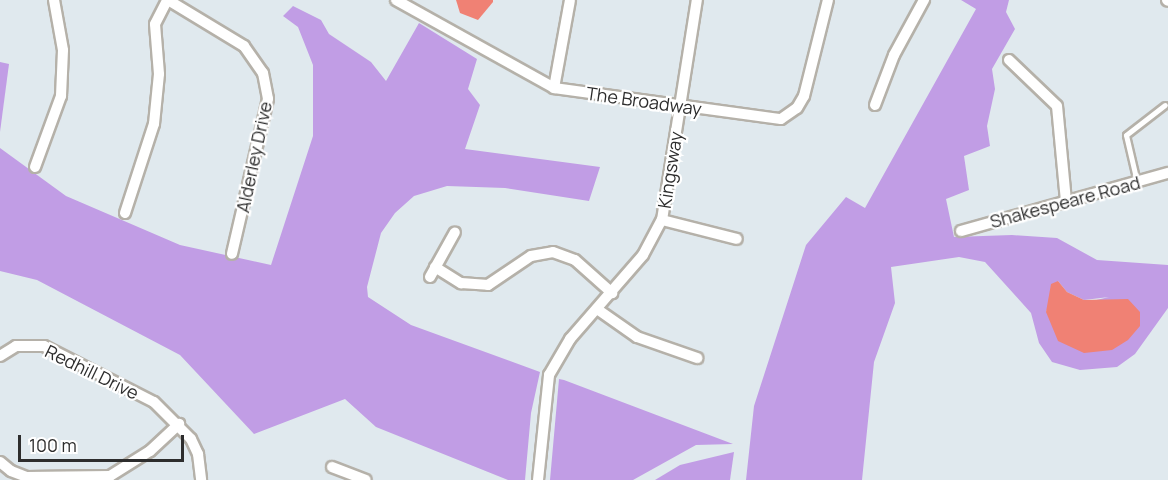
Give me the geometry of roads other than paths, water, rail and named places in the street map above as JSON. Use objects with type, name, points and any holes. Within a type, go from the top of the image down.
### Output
[{"type":"street","points":[[35,167],[61,96],[63,50],[54,0]]},
{"type":"street","points":[[124,213],[154,124],[159,74],[155,24],[167,0]]},
{"type":"street","name":"Alderley Drive","points":[[167,0],[189,5],[244,46],[263,73],[268,99],[232,254]]},
{"type":"street","name":"The Broadway","points":[[396,0],[554,88],[781,120],[790,114],[804,96],[828,0]]},
{"type":"street","points":[[554,88],[570,0]]},
{"type":"street","name":"Kingsway","points":[[538,480],[549,375],[570,339],[643,255],[662,220],[697,0]]},
{"type":"street","points":[[874,105],[894,55],[924,0]]},
{"type":"street","points":[[1009,60],[1057,106],[1066,202]]},
{"type":"street","name":"Shakespeare Road","points":[[961,231],[1168,173]]},
{"type":"street","points":[[662,220],[737,239]]},
{"type":"street","points":[[455,232],[432,272],[461,283],[489,285],[531,256],[553,252],[575,260],[612,293]]},
{"type":"street","points":[[597,309],[637,337],[697,358]]},
{"type":"street","name":"Redhill Drive","points":[[0,356],[16,346],[44,346],[154,402],[179,424],[198,454],[201,480]]},
{"type":"street","points":[[0,462],[10,471],[27,477],[110,476],[150,451],[179,424]]},
{"type":"street","points":[[332,467],[366,480]]},
{"type":"lane","points":[[1137,182],[1126,135],[1165,105]]}]
